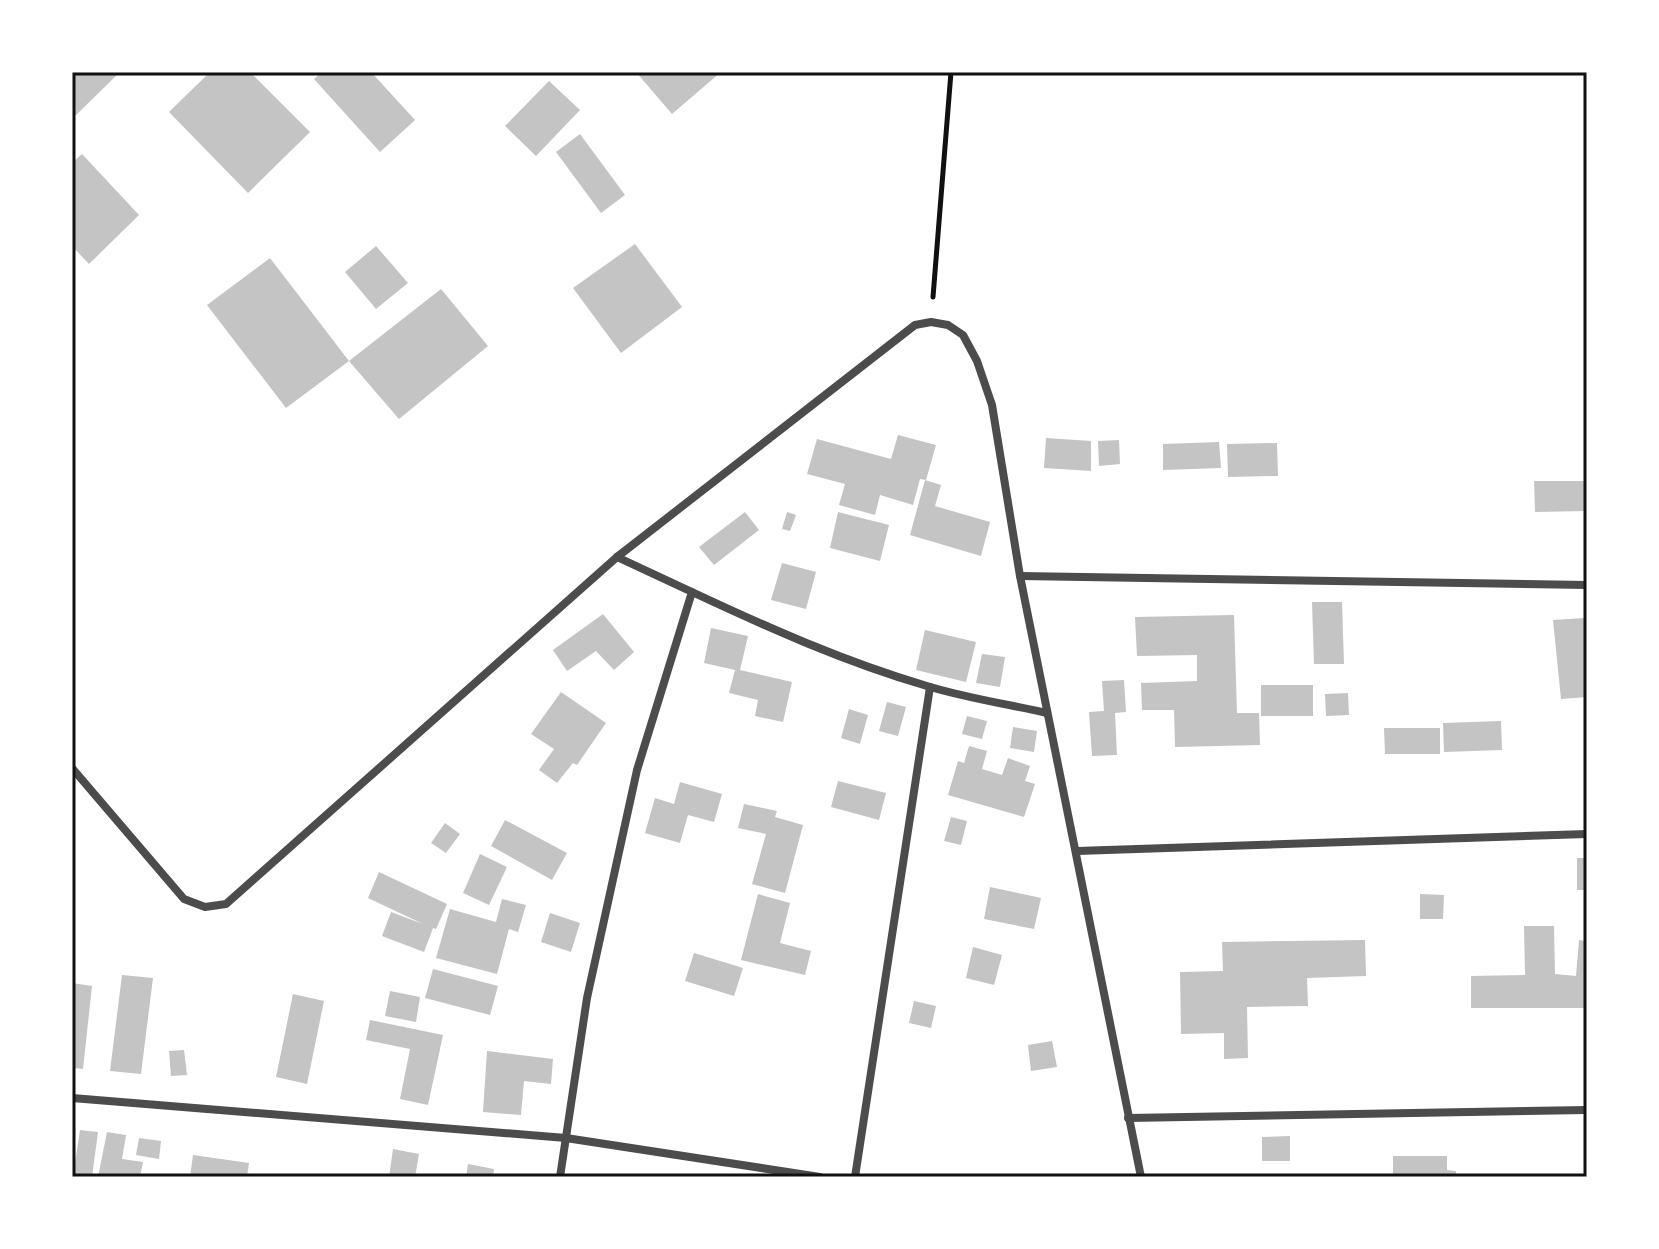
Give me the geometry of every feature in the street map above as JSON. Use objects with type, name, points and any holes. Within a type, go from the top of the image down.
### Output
[{"type":"street","points":[[72,768],[184,899],[205,907],[226,904],[617,557],[915,325],[931,322],[948,325],[963,335],[977,361],[992,405],[1020,576],[1141,1177]]},
{"type":"street","points":[[617,557],[801,643],[930,687],[1047,713]]},
{"type":"street","points":[[1020,576],[1587,585]]},
{"type":"street","points":[[560,1177],[587,998],[637,770],[692,592]]},
{"type":"street","points":[[855,1177],[930,687]]},
{"type":"street","points":[[1077,851],[1587,834]]},
{"type":"street","points":[[72,1098],[566,1138],[820,1177]]},
{"type":"street","points":[[1128,1118],[1587,1110]]},
{"type":"path","points":[[931,322],[951,72]]},
{"type":"building","points":[[72,72],[120,72],[72,119]]},
{"type":"building","points":[[210,72],[250,72],[310,132],[248,193],[169,112]]},
{"type":"building","points":[[322,72],[371,72],[415,120],[380,152],[314,79]]},
{"type":"building","points":[[636,72],[721,72],[672,114]]},
{"type":"building","points":[[549,81],[580,110],[536,156],[505,126]]},
{"type":"building","points":[[580,134],[625,195],[601,213],[556,152]]},
{"type":"building","points":[[82,154],[139,215],[89,264],[72,246],[72,163]]},
{"type":"building","points":[[635,244],[682,307],[621,353],[573,288]]},
{"type":"building","points":[[376,246],[408,283],[376,309],[345,272]]},
{"type":"building","points":[[270,258],[349,361],[286,408],[207,305]]},
{"type":"building","points":[[441,289],[488,346],[399,419],[349,361]]},
{"type":"building","points":[[898,435],[936,445],[926,480],[920,479],[913,505],[880,495],[875,515],[839,505],[845,484],[807,474],[817,439],[891,459]]},
{"type":"building","points":[[1046,438],[1091,441],[1091,471],[1044,468]]},
{"type":"building","points":[[1119,440],[1120,464],[1099,466],[1098,441]]},
{"type":"building","points":[[1219,442],[1221,468],[1163,470],[1163,444]]},
{"type":"building","points":[[1277,443],[1278,476],[1228,477],[1227,444]]},
{"type":"building","points":[[925,480],[941,485],[935,506],[990,522],[981,556],[910,535]]},
{"type":"building","points":[[1534,481],[1587,481],[1587,511],[1535,512]]},
{"type":"building","points":[[745,512],[759,530],[714,565],[699,547]]},
{"type":"building","points":[[787,512],[796,515],[790,531],[782,529]]},
{"type":"building","points":[[838,512],[889,525],[880,561],[830,548]]},
{"type":"building","points":[[782,563],[816,572],[806,609],[771,600]]},
{"type":"building","points":[[1312,602],[1342,602],[1344,664],[1314,664]]},
{"type":"building","points":[[603,614],[634,652],[614,670],[596,651],[567,671],[553,650]]},
{"type":"building","points":[[1234,615],[1237,713],[1259,713],[1260,745],[1175,747],[1174,710],[1142,710],[1141,683],[1197,681],[1197,655],[1137,656],[1135,617]]},
{"type":"building","points":[[1584,618],[1587,697],[1561,699],[1553,620]]},
{"type":"building","points":[[711,628],[748,636],[740,670],[792,682],[783,722],[755,716],[758,700],[729,693],[735,670],[704,663]]},
{"type":"building","points":[[925,630],[976,642],[966,682],[916,670]]},
{"type":"building","points":[[982,654],[1005,657],[1000,687],[976,683]]},
{"type":"building","points":[[1124,680],[1126,712],[1115,713],[1117,755],[1092,756],[1089,712],[1104,711],[1102,681]]},
{"type":"building","points":[[1261,685],[1313,685],[1313,716],[1261,716]]},
{"type":"building","points":[[561,692],[606,723],[577,765],[573,763],[557,783],[539,770],[554,749],[531,734]]},
{"type":"building","points":[[1348,693],[1349,715],[1326,716],[1325,694]]},
{"type":"building","points":[[887,702],[906,707],[898,736],[879,731]]},
{"type":"building","points":[[849,709],[868,715],[860,744],[841,738]]},
{"type":"building","points":[[967,716],[987,721],[982,739],[962,734]]},
{"type":"building","points":[[1501,721],[1502,750],[1444,752],[1443,723]]},
{"type":"building","points":[[1013,727],[1037,731],[1034,752],[1010,748]]},
{"type":"building","points":[[1384,728],[1440,728],[1440,754],[1385,754]]},
{"type":"building","points":[[969,746],[987,751],[982,769],[1002,775],[1008,758],[1030,766],[1025,781],[1035,784],[1024,817],[948,795],[958,761],[964,763]]},
{"type":"building","points":[[838,781],[886,793],[879,820],[831,807]]},
{"type":"building","points":[[680,782],[722,794],[714,822],[688,815],[680,843],[645,833],[655,798],[674,804]]},
{"type":"building","points":[[744,804],[777,811],[775,817],[803,825],[785,893],[752,884],[766,834],[738,828]]},
{"type":"building","points":[[951,817],[967,821],[961,845],[944,841]]},
{"type":"building","points":[[505,820],[567,853],[552,880],[491,846]]},
{"type":"building","points":[[445,823],[460,834],[446,853],[431,843]]},
{"type":"building","points":[[480,854],[507,867],[489,905],[463,893]]},
{"type":"building","points":[[1577,858],[1587,858],[1587,890],[1577,890]]},
{"type":"building","points":[[379,872],[447,904],[424,952],[382,936],[391,912],[423,924],[368,898]]},
{"type":"building","points":[[990,887],[1041,898],[1034,929],[984,919]]},
{"type":"building","points":[[758,894],[790,903],[780,943],[811,951],[805,975],[741,960]]},
{"type":"building","points":[[1420,894],[1444,895],[1443,919],[1420,919]]},
{"type":"building","points":[[502,899],[526,905],[518,932],[509,929],[497,974],[436,958],[450,909],[496,922]]},
{"type":"building","points":[[550,913],[580,923],[571,952],[541,942]]},
{"type":"building","points":[[1524,926],[1554,926],[1555,974],[1576,976],[1579,940],[1587,941],[1587,1008],[1471,1008],[1471,976],[1525,975]]},
{"type":"building","points":[[1365,940],[1366,976],[1307,978],[1308,1006],[1247,1007],[1248,1058],[1224,1059],[1224,1033],[1181,1034],[1180,972],[1223,971],[1222,942]]},
{"type":"building","points":[[973,947],[1002,955],[994,985],[966,978]]},
{"type":"building","points":[[694,953],[743,968],[734,996],[685,981]]},
{"type":"building","points":[[433,969],[498,986],[490,1015],[425,998]]},
{"type":"building","points":[[122,975],[153,978],[141,1074],[110,1071]]},
{"type":"building","points":[[72,983],[92,986],[83,1069],[72,1068]]},
{"type":"building","points":[[390,991],[420,997],[416,1022],[385,1016]]},
{"type":"building","points":[[293,994],[324,1001],[307,1084],[276,1077]]},
{"type":"building","points":[[914,1001],[936,1006],[931,1028],[909,1023]]},
{"type":"building","points":[[370,1020],[443,1035],[428,1105],[400,1099],[410,1049],[366,1040]]},
{"type":"building","points":[[1052,1041],[1057,1067],[1031,1071],[1028,1045]]},
{"type":"building","points":[[184,1050],[187,1075],[171,1076],[169,1051]]},
{"type":"building","points":[[487,1051],[553,1059],[551,1084],[524,1081],[521,1115],[483,1112]]},
{"type":"building","points":[[80,1130],[98,1132],[92,1177],[73,1176]]},
{"type":"building","points":[[107,1132],[126,1135],[122,1159],[143,1162],[140,1177],[98,1177]]},
{"type":"building","points":[[1290,1136],[1290,1161],[1262,1161],[1262,1137]]},
{"type":"building","points":[[139,1138],[161,1141],[159,1159],[136,1155]]},
{"type":"building","points":[[393,1149],[419,1154],[415,1177],[389,1177]]},
{"type":"building","points":[[193,1155],[249,1163],[247,1177],[190,1177]]},
{"type":"building","points":[[1393,1156],[1447,1156],[1447,1170],[1456,1171],[1456,1177],[1393,1177]]},
{"type":"building","points":[[468,1164],[494,1169],[493,1177],[466,1177]]}]
